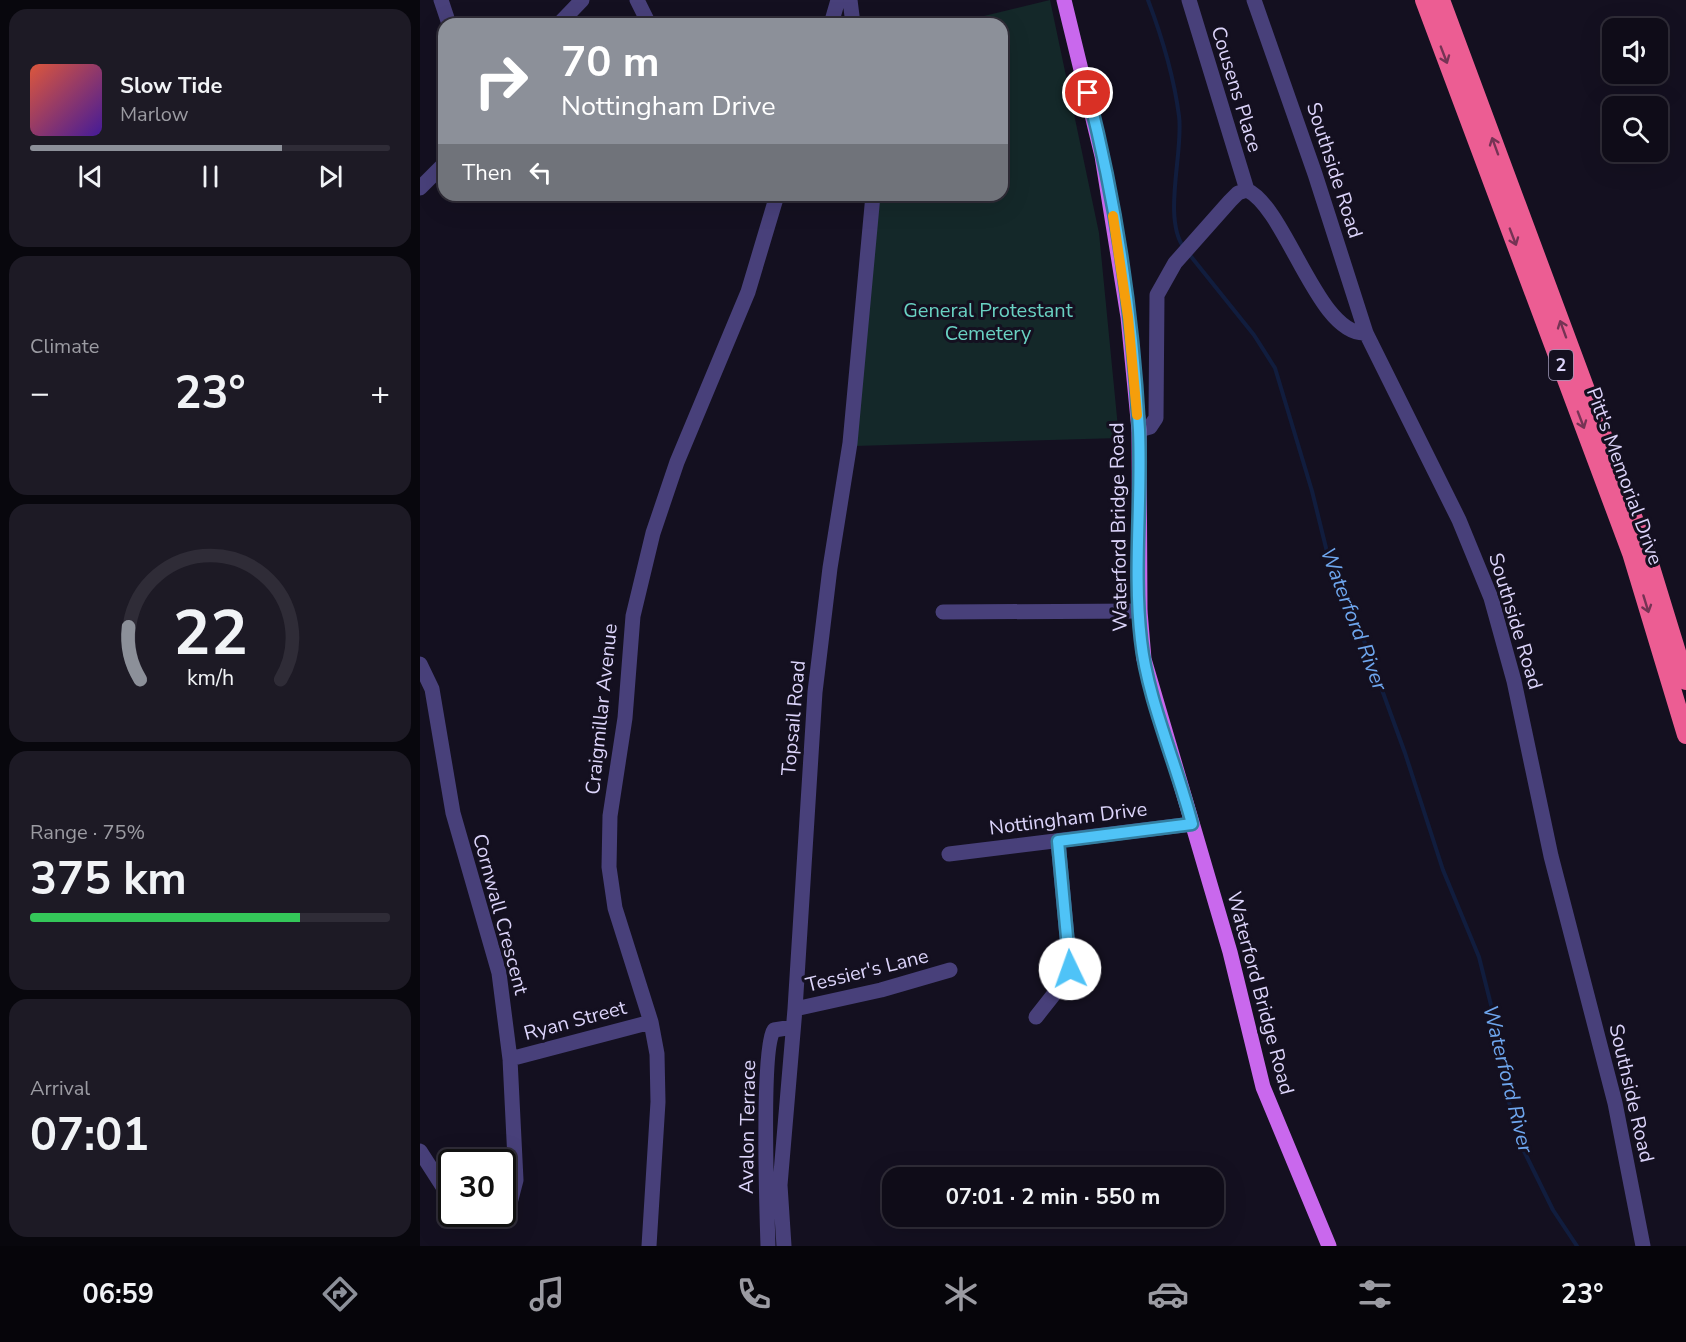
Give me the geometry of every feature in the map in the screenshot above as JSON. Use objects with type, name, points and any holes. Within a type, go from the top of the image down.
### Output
[{"type":"highway","name":"Pitt's Memorial Drive","points":[[1424,0],[1631,553],[1686,735]]},
{"type":"highway","name":"Pitt's Memorial Drive","points":[[1441,0],[1646,551],[1686,681]]},
{"type":"main road","name":"Waterford Bridge Road","points":[[1064,0],[1092,109],[1114,222],[1128,317],[1139,430],[1140,639],[1148,678],[1230,952],[1263,1087],[1329,1246]]},
{"type":"street","points":[[441,0],[447,18]]},
{"type":"street","points":[[565,18],[582,0]]},
{"type":"street","points":[[637,0],[646,18]]},
{"type":"street","points":[[833,18],[838,0]]},
{"type":"street","points":[[850,0],[852,18]]},
{"type":"street","name":"Cousens Place","points":[[1189,0],[1247,190]]},
{"type":"street","name":"Southside Road","points":[[1254,0],[1315,174],[1366,333],[1459,520],[1491,598],[1514,681],[1551,855],[1615,1102],[1643,1246]]},
{"type":"street","points":[[420,188],[438,171]]},
{"type":"street","points":[[1139,430],[1150,427],[1156,418],[1157,295],[1175,263],[1199,240],[1238,193],[1247,190],[1273,219],[1338,323],[1357,334],[1366,333]]},
{"type":"street","name":"Craigmillar Avenue","points":[[649,1246],[658,1102],[657,1054],[651,1022],[615,908],[609,867],[610,816],[625,718],[633,616],[653,533],[677,462],[748,292],[775,201]]},
{"type":"street","name":"Topsail Road","points":[[784,1246],[780,1185],[795,1009],[815,692],[830,568],[850,443],[872,201]]},
{"type":"street","points":[[943,612],[1140,611]]},
{"type":"street","name":"Cornwall Crescent","points":[[420,664],[432,689],[453,813],[499,973],[510,1059],[514,1149]]},
{"type":"street","name":"Nottingham Drive","points":[[950,854],[1192,824]]},
{"type":"street","points":[[1036,1017],[1062,984],[1070,969],[1058,841]]},
{"type":"street","name":"Tessier's Lane","points":[[795,1009],[881,990],[950,970]]},
{"type":"street","name":"Ryan Street","points":[[510,1059],[651,1022]]},
{"type":"street","name":"Avalon Terrace","points":[[768,1246],[766,1132],[770,1045],[774,1030],[793,1027]]},
{"type":"street","points":[[420,1152],[438,1180]]},
{"type":"green space","name":"General Protestant Cemetery","points":[[1050,0],[1099,233],[1119,438],[855,446],[879,201],[1008,201],[1008,18],[976,18]]},
{"type":"waterway","name":"Waterford River","points":[[1148,0],[1167,57],[1179,116],[1180,130],[1174,202],[1178,235],[1184,248]]},
{"type":"waterway","name":"Waterford River","points":[[1189,254],[1254,335],[1275,368],[1312,491],[1328,556],[1362,635],[1405,753],[1443,870],[1479,957],[1502,1049],[1509,1102],[1520,1143],[1553,1210],[1577,1246]]},
{"type":"slow traffic","points":[[1113,216],[1128,317],[1137,415]]},
{"type":"route","points":[[1070,969],[1058,841],[1192,824],[1148,678],[1140,639],[1139,430],[1128,317],[1114,222],[1088,93]]}]
